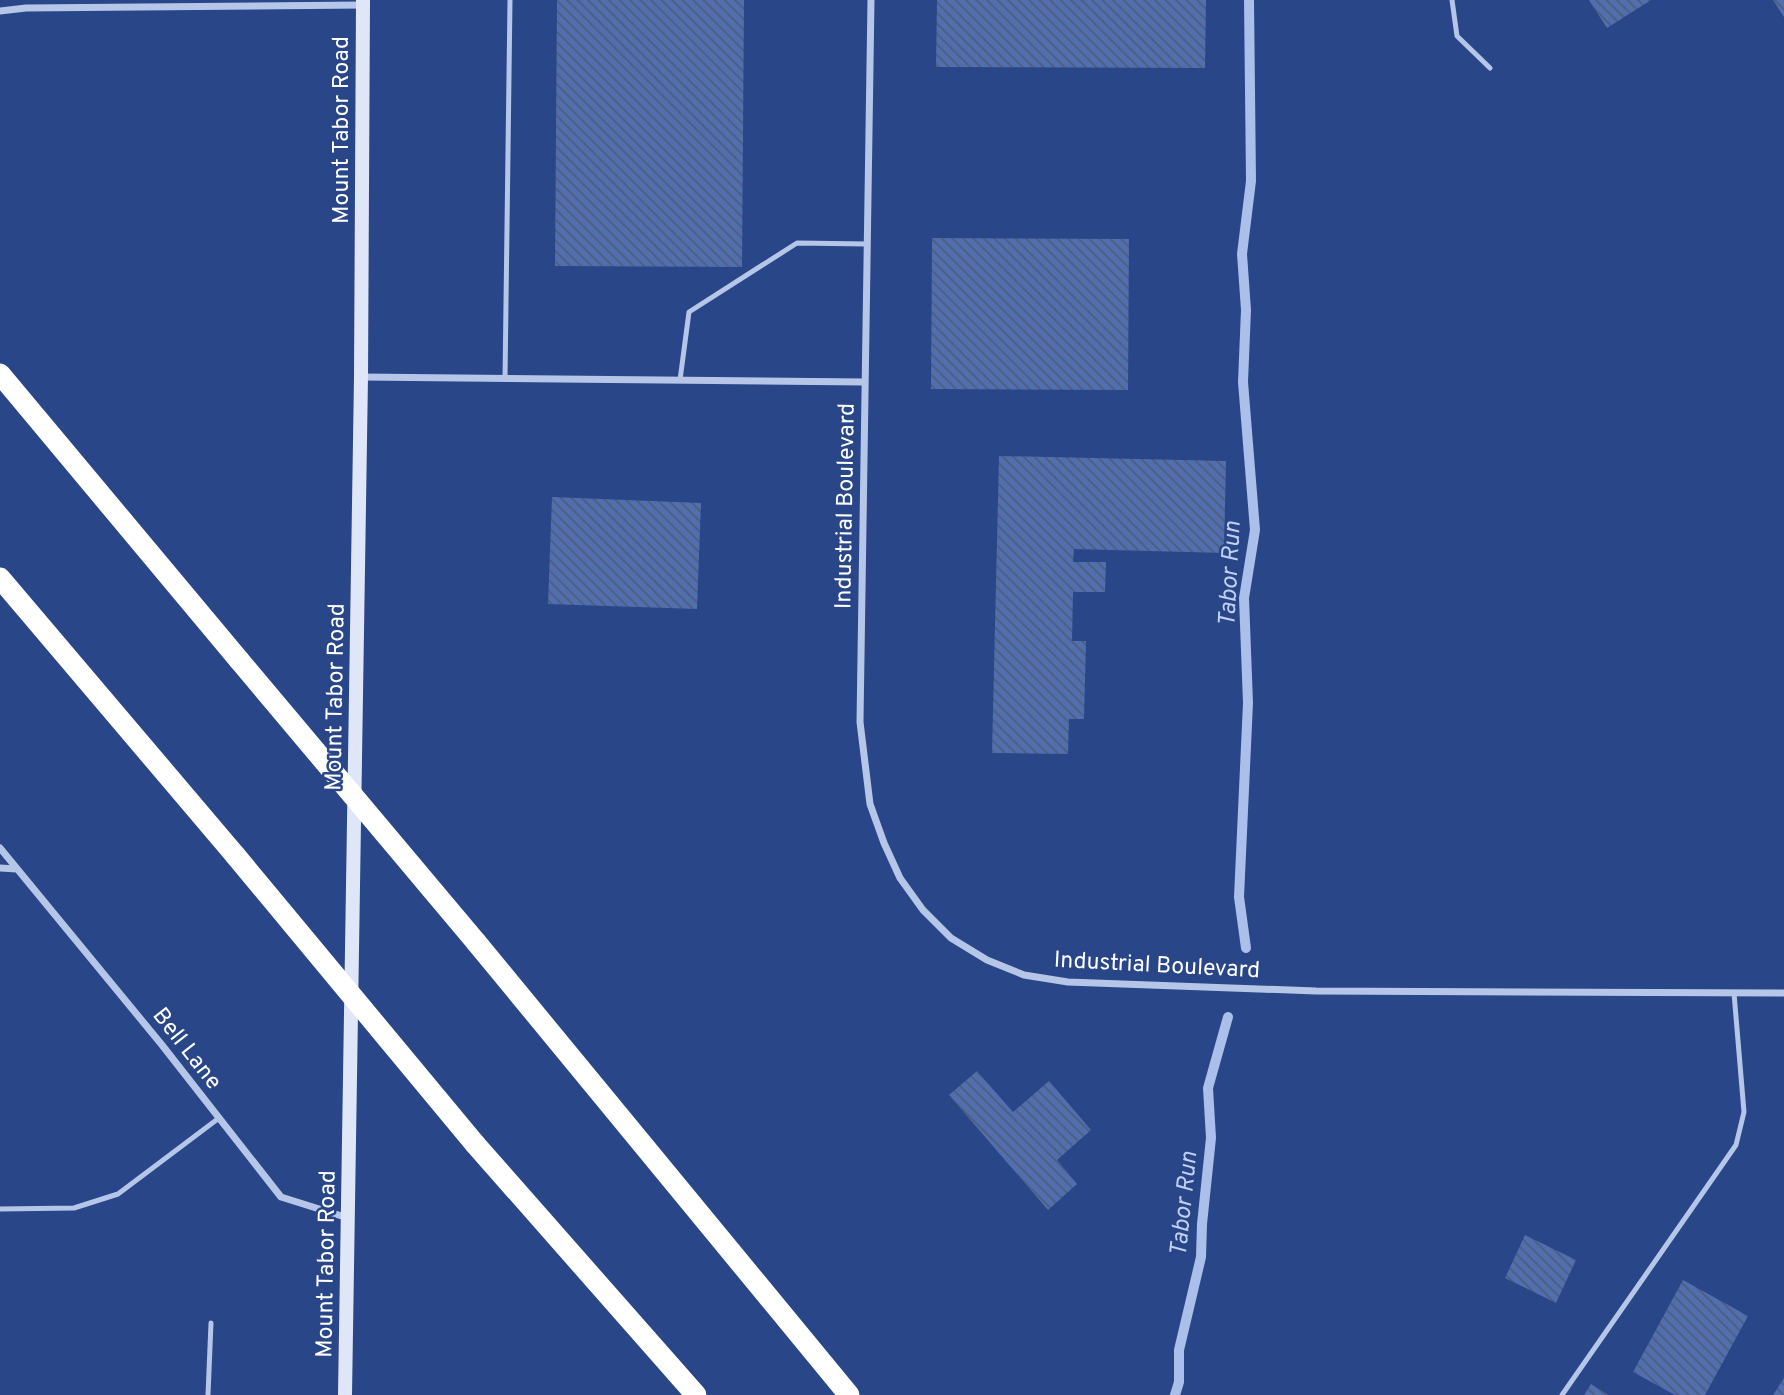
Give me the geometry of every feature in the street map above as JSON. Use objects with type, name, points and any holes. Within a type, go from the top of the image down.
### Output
[{"type":"highway","points":[[0,374],[849,1395]]},
{"type":"highway","points":[[0,578],[475,1144],[696,1395]]},
{"type":"street","name":"Industrial Boulevard","points":[[871,0],[860,722],[870,804],[900,878],[923,910],[951,938],[987,960],[1024,975],[1068,982],[1317,991],[1784,993]]},
{"type":"street","points":[[0,11],[26,8],[363,3]]},
{"type":"street","name":"Mount Tabor Road","points":[[345,1395],[361,377],[363,3]]},
{"type":"street","name":"Industrial Boulevard","points":[[361,377],[864,382]]},
{"type":"street","name":"Bell Lane","points":[[0,848],[162,1045],[281,1197],[349,1218]]},
{"type":"street","points":[[0,869],[17,869]]},
{"type":"lane","points":[[505,379],[510,0]]},
{"type":"lane","points":[[1452,0],[1457,36],[1490,68]]},
{"type":"lane","points":[[680,380],[689,312],[797,243],[867,244]]},
{"type":"lane","points":[[1562,1395],[1736,1145],[1744,1112],[1734,993]]},
{"type":"lane","points":[[0,1209],[74,1208],[118,1194],[219,1118]]},
{"type":"lane","points":[[208,1395],[211,1323]]},
{"type":"building","points":[[557,0],[744,0],[742,267],[555,266]]},
{"type":"building","points":[[937,0],[1206,0],[1205,68],[936,67]]},
{"type":"building","points":[[1589,0],[1651,0],[1607,28]]},
{"type":"building","points":[[1773,0],[1784,0],[1784,17]]},
{"type":"building","points":[[932,238],[1129,239],[1128,390],[931,389]]},
{"type":"building","points":[[999,456],[1226,461],[1224,553],[1074,549],[1073,562],[1106,562],[1105,592],[1073,592],[1072,641],[1086,641],[1084,719],[1069,719],[1068,754],[992,753]]},
{"type":"building","points":[[552,497],[701,503],[697,609],[548,604]]},
{"type":"building","points":[[977,1071],[1013,1112],[1049,1081],[1091,1130],[1057,1160],[1077,1184],[1048,1210],[949,1095]]},
{"type":"building","points":[[1525,1235],[1576,1260],[1556,1303],[1505,1278]]},
{"type":"building","points":[[1683,1280],[1748,1316],[1705,1395],[1675,1395],[1633,1372]]},
{"type":"building","points":[[1784,1378],[1784,1395],[1773,1395]]},
{"type":"building","points":[[1591,1384],[1608,1395],[1584,1395]]},
{"type":"waterway","name":"Tabor Run","points":[[1246,948],[1239,897],[1248,703],[1244,598],[1255,530],[1243,382],[1246,310],[1242,254],[1251,181],[1249,0]]},
{"type":"waterway","name":"Tabor Run","points":[[1175,1395],[1179,1382],[1179,1350],[1201,1257],[1211,1138],[1208,1088],[1228,1017]]}]
